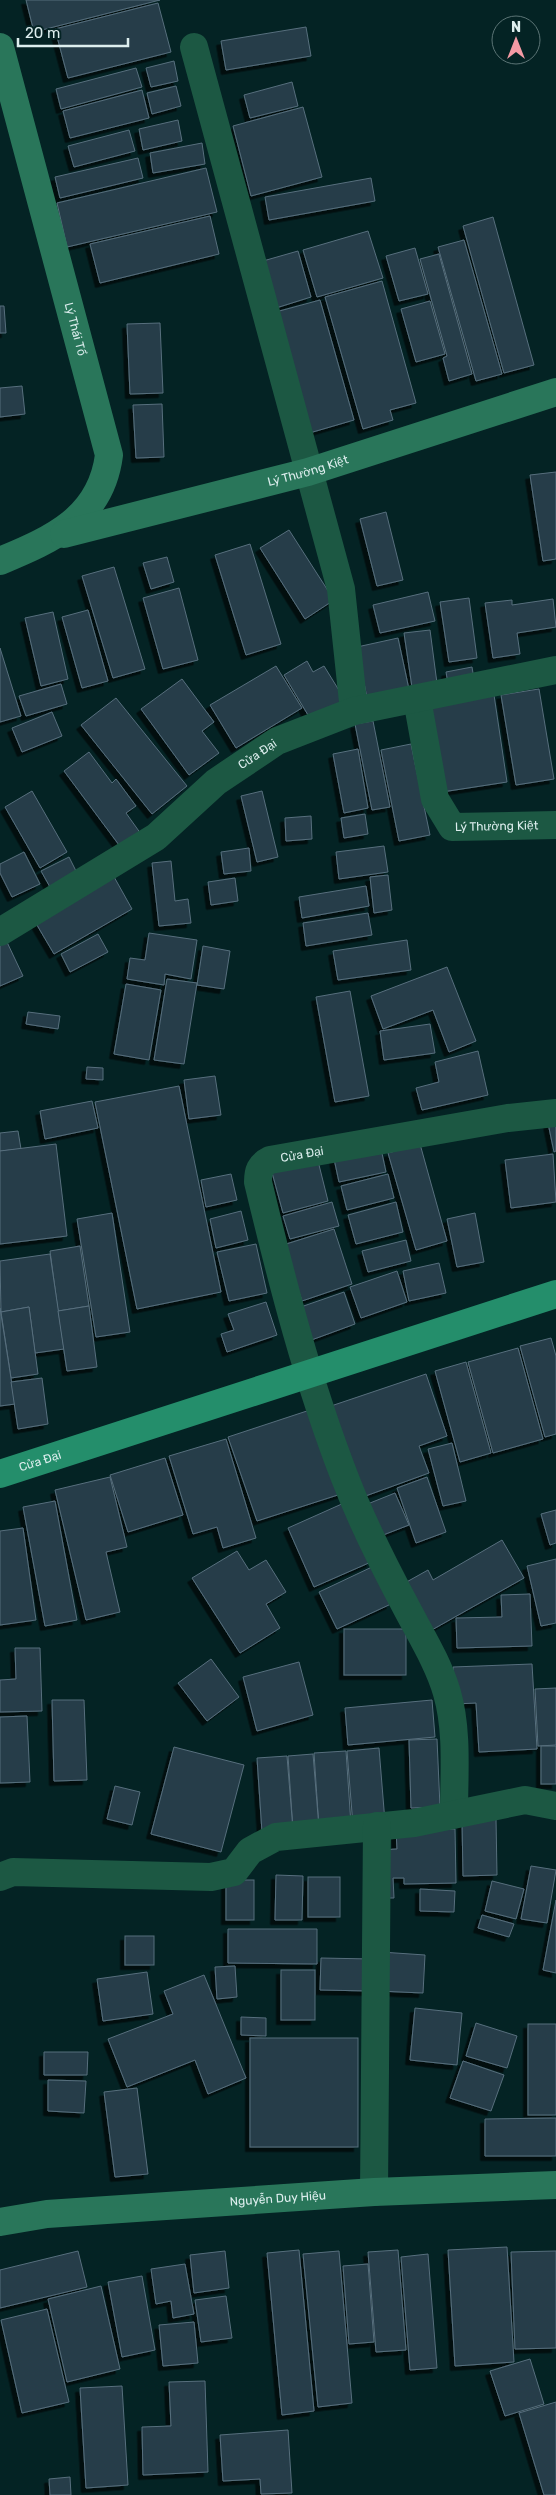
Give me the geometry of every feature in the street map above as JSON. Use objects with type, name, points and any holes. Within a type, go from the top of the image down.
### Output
[{"type":"main road","name":"Cửa Đại","points":[[0,1474],[556,1294]]},
{"type":"street","name":"Lý Thái Tổ","points":[[0,47],[109,455],[107,472],[101,488],[84,513],[58,535],[0,561]]},
{"type":"street","points":[[194,47],[341,589],[354,711]]},
{"type":"street","name":"Lý Thường Kiệt","points":[[58,535],[308,472],[556,392]]},
{"type":"street","name":"Cửa Đại","points":[[0,932],[156,837],[216,782],[278,741],[354,711],[556,670]]},
{"type":"street","name":"Lý Thường Kiệt","points":[[417,699],[435,799],[452,827],[556,825]]},
{"type":"street","name":"Cửa Đại","points":[[309,1374],[276,1258],[258,1182],[258,1172],[262,1165],[270,1160],[289,1156],[508,1118],[556,1113]]},
{"type":"street","points":[[309,1374],[349,1486],[374,1543],[425,1641],[448,1695],[454,1748],[454,1814]]},
{"type":"street","points":[[0,1877],[13,1872],[211,1876],[234,1872],[250,1851],[276,1837],[414,1823],[525,1800],[556,1806]]},
{"type":"street","points":[[374,2192],[377,1826]]},
{"type":"street","name":"Nguyễn Duy Hiệu","points":[[0,2222],[47,2214],[374,2192],[556,2185]]},
{"type":"building","points":[[26,0],[160,0],[34,32]]},
{"type":"building","points":[[158,3],[171,52],[68,78],[55,29]]},
{"type":"building","points":[[306,27],[311,56],[226,70],[221,41]]},
{"type":"building","points":[[174,61],[178,81],[151,87],[146,68]]},
{"type":"building","points":[[136,68],[142,87],[61,109],[56,89]]},
{"type":"building","points":[[292,82],[298,106],[250,118],[244,95]]},
{"type":"building","points":[[176,86],[181,106],[152,114],[147,93]]},
{"type":"building","points":[[142,90],[149,118],[70,138],[63,111]]},
{"type":"building","points":[[303,107],[322,177],[251,196],[233,126]]},
{"type":"building","points":[[178,120],[182,141],[143,150],[139,129]]},
{"type":"building","points":[[129,130],[135,151],[74,167],[68,146]]},
{"type":"building","points":[[202,143],[205,164],[153,173],[150,153]]},
{"type":"building","points":[[138,158],[143,178],[60,198],[55,177]]},
{"type":"building","points":[[206,168],[217,212],[67,247],[57,203]]},
{"type":"building","points":[[371,178],[375,201],[269,220],[265,197]]},
{"type":"building","points":[[210,216],[219,254],[100,283],[90,244]]},
{"type":"building","points":[[493,217],[534,365],[504,373],[463,226]]},
{"type":"building","points":[[368,231],[383,278],[317,297],[303,250]]},
{"type":"building","points":[[464,240],[502,374],[476,381],[438,247]]},
{"type":"building","points":[[415,248],[428,294],[399,301],[386,256]]},
{"type":"building","points":[[298,251],[311,297],[276,308],[263,261]]},
{"type":"building","points":[[439,254],[472,374],[449,381],[443,358],[447,356],[420,259]]},
{"type":"building","points":[[382,281],[416,403],[390,410],[393,420],[363,429],[325,297]]},
{"type":"building","points":[[320,300],[354,420],[306,434],[272,313]]},
{"type":"building","points":[[430,301],[445,354],[416,362],[401,309]]},
{"type":"building","points":[[0,306],[4,306],[6,333],[0,333]]},
{"type":"building","points":[[160,323],[163,393],[130,394],[127,324]]},
{"type":"building","points":[[22,386],[25,414],[0,417],[0,388]]},
{"type":"building","points":[[162,404],[164,457],[136,458],[133,405]]},
{"type":"building","points":[[556,472],[556,559],[543,561],[530,475]]},
{"type":"building","points":[[386,512],[403,580],[377,586],[360,519]]},
{"type":"building","points":[[289,530],[334,600],[305,619],[260,548]]},
{"type":"building","points":[[250,544],[281,644],[246,655],[215,555]]},
{"type":"building","points":[[167,557],[174,582],[151,589],[143,563]]},
{"type":"building","points":[[114,567],[145,669],[113,678],[82,576]]},
{"type":"building","points":[[179,588],[198,660],[163,669],[143,598]]},
{"type":"building","points":[[428,592],[435,621],[380,633],[373,605]]},
{"type":"building","points":[[469,598],[477,658],[449,662],[440,602]]},
{"type":"building","points":[[553,599],[556,627],[517,633],[520,654],[493,658],[485,603],[512,600],[512,605]]},
{"type":"building","points":[[88,610],[108,681],[82,688],[62,617]]},
{"type":"building","points":[[53,612],[68,679],[41,686],[25,618]]},
{"type":"building","points":[[430,630],[438,691],[413,694],[404,633]]},
{"type":"building","points":[[398,638],[410,694],[368,703],[357,647]]},
{"type":"building","points":[[0,648],[21,716],[0,722]]},
{"type":"building","points":[[307,661],[313,672],[324,666],[345,700],[311,720],[284,675]]},
{"type":"building","points":[[276,666],[302,708],[236,748],[210,705]]},
{"type":"building","points":[[472,667],[475,685],[449,689],[446,672]]},
{"type":"building","points":[[182,679],[214,722],[202,731],[219,753],[189,775],[141,709]]},
{"type":"building","points":[[61,684],[67,704],[26,716],[19,696]]},
{"type":"building","points":[[539,689],[554,779],[516,785],[501,695]]},
{"type":"building","points":[[494,695],[507,782],[442,792],[429,705]]},
{"type":"building","points":[[116,698],[187,786],[152,814],[81,725]]},
{"type":"building","points":[[52,712],[62,736],[22,752],[12,728]]},
{"type":"building","points":[[373,721],[390,807],[372,810],[355,724]]},
{"type":"building","points":[[411,744],[430,835],[399,841],[381,750]]},
{"type":"building","points":[[358,749],[368,808],[344,813],[333,754]]},
{"type":"building","points":[[89,752],[112,783],[116,779],[136,806],[126,813],[141,834],[122,849],[64,771]]},
{"type":"building","points":[[32,791],[67,852],[40,868],[5,807]]},
{"type":"building","points":[[262,791],[278,857],[257,862],[241,796]]},
{"type":"building","points":[[365,814],[368,834],[344,838],[341,818]]},
{"type":"building","points":[[311,816],[312,839],[286,841],[285,818]]},
{"type":"building","points":[[384,846],[388,872],[339,879],[336,852]]},
{"type":"building","points":[[249,848],[251,871],[224,874],[221,852]]},
{"type":"building","points":[[24,852],[40,884],[12,897],[0,873],[0,864]]},
{"type":"building","points":[[69,857],[77,873],[50,887],[41,871]]},
{"type":"building","points":[[171,861],[175,901],[188,899],[191,923],[159,926],[152,863]]},
{"type":"building","points":[[113,875],[132,909],[54,954],[34,920]]},
{"type":"building","points":[[388,875],[392,910],[374,913],[370,877]]},
{"type":"building","points":[[235,878],[238,901],[211,905],[208,882]]},
{"type":"building","points":[[366,886],[369,906],[302,918],[299,897]]},
{"type":"building","points":[[368,913],[372,935],[306,946],[303,923]]},
{"type":"building","points":[[149,933],[197,940],[191,979],[165,974],[164,985],[127,979],[130,958],[145,960]]},
{"type":"building","points":[[98,934],[108,952],[70,972],[61,954]]},
{"type":"building","points":[[6,940],[23,976],[0,986],[0,942]]},
{"type":"building","points":[[407,940],[411,970],[338,980],[333,951]]},
{"type":"building","points":[[203,946],[230,951],[224,989],[197,985]]},
{"type":"building","points":[[447,967],[476,1041],[449,1052],[433,1010],[383,1029],[371,996]]},
{"type":"building","points":[[167,979],[197,983],[184,1064],[154,1060]]},
{"type":"building","points":[[126,984],[161,990],[149,1060],[114,1054]]},
{"type":"building","points":[[350,991],[369,1096],[335,1102],[316,997]]},
{"type":"building","points":[[28,1012],[60,1016],[58,1029],[26,1024]]},
{"type":"building","points":[[430,1024],[435,1053],[384,1060],[380,1031]]},
{"type":"building","points":[[478,1051],[488,1095],[422,1110],[416,1088],[439,1082],[435,1062]]},
{"type":"building","points":[[87,1067],[103,1068],[103,1080],[86,1079]]},
{"type":"building","points":[[215,1076],[221,1115],[189,1119],[184,1080]]},
{"type":"building","points":[[179,1086],[221,1292],[137,1309],[95,1102]]},
{"type":"building","points":[[92,1101],[98,1128],[45,1139],[40,1111]]},
{"type":"building","points":[[556,1122],[556,1151],[554,1152],[548,1123]]},
{"type":"building","points":[[18,1131],[21,1149],[0,1151],[0,1133]]},
{"type":"building","points":[[56,1144],[67,1236],[0,1244],[0,1151]]},
{"type":"building","points":[[380,1144],[386,1172],[339,1182],[333,1154]]},
{"type":"building","points":[[420,1144],[447,1241],[416,1250],[388,1153]]},
{"type":"building","points":[[316,1153],[328,1201],[283,1213],[270,1165]]},
{"type":"building","points":[[553,1154],[556,1202],[511,1208],[505,1160]]},
{"type":"building","points":[[231,1174],[237,1200],[206,1207],[201,1180]]},
{"type":"building","points":[[388,1174],[394,1198],[347,1210],[341,1186]]},
{"type":"building","points":[[332,1202],[339,1226],[290,1239],[283,1216]]},
{"type":"building","points":[[396,1202],[403,1232],[356,1244],[348,1215]]},
{"type":"building","points":[[241,1211],[248,1240],[216,1248],[210,1219]]},
{"type":"building","points":[[112,1213],[130,1332],[96,1337],[77,1219]]},
{"type":"building","points":[[475,1213],[484,1262],[457,1267],[447,1219]]},
{"type":"building","points":[[334,1229],[352,1284],[302,1301],[283,1245]]},
{"type":"building","points":[[406,1240],[411,1261],[368,1272],[362,1251]]},
{"type":"building","points":[[256,1244],[267,1293],[229,1301],[217,1252]]},
{"type":"building","points":[[80,1246],[89,1306],[58,1311],[50,1251]]},
{"type":"building","points":[[50,1254],[64,1349],[35,1353],[29,1307],[1,1312],[0,1261]]},
{"type":"building","points":[[439,1263],[446,1293],[409,1301],[403,1271]]},
{"type":"building","points":[[397,1271],[407,1302],[361,1318],[350,1287]]},
{"type":"building","points":[[344,1292],[355,1324],[306,1342],[295,1309]]},
{"type":"building","points":[[266,1302],[277,1335],[227,1352],[221,1334],[234,1330],[228,1314]]},
{"type":"building","points":[[89,1306],[97,1367],[67,1371],[58,1311]]},
{"type":"building","points":[[29,1307],[38,1374],[11,1378],[1,1312]]},
{"type":"building","points":[[0,1308],[15,1404],[0,1406]]},
{"type":"building","points":[[551,1338],[556,1356],[556,1434],[545,1437],[520,1346]]},
{"type":"building","points":[[518,1348],[543,1439],[493,1453],[468,1362]]},
{"type":"building","points":[[466,1362],[491,1453],[460,1462],[435,1371]]},
{"type":"building","points":[[426,1374],[447,1436],[419,1446],[429,1473],[360,1498],[328,1407]]},
{"type":"building","points":[[42,1378],[48,1424],[18,1429],[11,1382]]},
{"type":"building","points":[[316,1408],[344,1493],[257,1521],[228,1437]]},
{"type":"building","points":[[226,1439],[256,1538],[223,1548],[217,1527],[193,1534],[169,1456]]},
{"type":"building","points":[[452,1443],[466,1501],[443,1506],[428,1449]]},
{"type":"building","points":[[165,1458],[183,1515],[128,1532],[110,1475]]},
{"type":"building","points":[[110,1477],[127,1547],[106,1552],[120,1612],[86,1620],[55,1490]]},
{"type":"building","points":[[427,1477],[446,1532],[416,1543],[397,1488]]},
{"type":"building","points":[[395,1493],[409,1525],[378,1537],[365,1505]]},
{"type":"building","points":[[55,1501],[77,1620],[45,1626],[23,1507]]},
{"type":"building","points":[[344,1503],[371,1562],[314,1587],[288,1528]]},
{"type":"building","points":[[556,1510],[556,1543],[550,1545],[541,1514]]},
{"type":"building","points":[[23,1528],[36,1620],[0,1625],[0,1531]]},
{"type":"building","points":[[502,1540],[524,1578],[430,1631],[403,1584],[428,1570],[433,1580]]},
{"type":"building","points":[[237,1551],[249,1570],[266,1560],[286,1592],[266,1604],[280,1628],[240,1653],[192,1578]]},
{"type":"building","points":[[556,1559],[556,1623],[541,1626],[527,1566]]},
{"type":"building","points":[[374,1566],[391,1604],[337,1629],[319,1592]]},
{"type":"building","points":[[530,1594],[532,1646],[457,1648],[456,1618],[502,1617],[501,1595]]},
{"type":"building","points":[[344,1629],[406,1629],[406,1675],[344,1675]]},
{"type":"building","points":[[15,1648],[40,1648],[42,1711],[0,1712],[0,1680],[16,1679]]},
{"type":"building","points":[[211,1659],[239,1697],[207,1721],[178,1683]]},
{"type":"building","points":[[299,1662],[313,1715],[257,1731],[243,1677]]},
{"type":"building","points":[[532,1664],[537,1749],[479,1752],[476,1703],[455,1704],[453,1667]]},
{"type":"building","points":[[556,1688],[556,1745],[538,1746],[535,1689]]},
{"type":"building","points":[[52,1700],[84,1700],[87,1780],[54,1781]]},
{"type":"building","points":[[432,1700],[435,1737],[348,1745],[345,1708]]},
{"type":"building","points":[[27,1716],[30,1782],[0,1783],[0,1717]]},
{"type":"building","points":[[437,1739],[440,1807],[411,1808],[409,1740]]},
{"type":"building","points":[[541,1746],[556,1746],[556,1784],[541,1784]]},
{"type":"building","points":[[174,1747],[244,1765],[221,1852],[151,1834]]},
{"type":"building","points":[[379,1748],[385,1822],[353,1825],[347,1751]]},
{"type":"building","points":[[346,1751],[351,1825],[319,1828],[314,1753]]},
{"type":"building","points":[[313,1754],[319,1828],[293,1830],[288,1756]]},
{"type":"building","points":[[287,1756],[293,1830],[262,1832],[257,1758]]},
{"type":"building","points":[[115,1786],[140,1792],[132,1825],[107,1819]]},
{"type":"building","points":[[462,1819],[496,1819],[497,1875],[463,1876]]},
{"type":"building","points":[[455,1829],[456,1883],[404,1884],[404,1878],[393,1878],[394,1898],[380,1898],[380,1850],[397,1849],[396,1830]]},
{"type":"building","points":[[531,1866],[556,1870],[547,1923],[521,1919]]},
{"type":"building","points":[[276,1875],[303,1876],[302,1920],[275,1920]]},
{"type":"building","points":[[308,1877],[340,1877],[340,1917],[308,1917]]},
{"type":"building","points":[[226,1880],[254,1880],[254,1920],[226,1920]]},
{"type":"building","points":[[492,1881],[524,1889],[516,1919],[485,1911]]},
{"type":"building","points":[[420,1889],[455,1891],[454,1912],[420,1911]]},
{"type":"building","points":[[556,1900],[556,1973],[543,1970]]},
{"type":"building","points":[[482,1915],[514,1924],[509,1937],[478,1928]]},
{"type":"building","points":[[228,1929],[317,1929],[317,1964],[228,1963]]},
{"type":"building","points":[[125,1936],[154,1936],[154,1965],[125,1965]]},
{"type":"building","points":[[381,1952],[425,1955],[423,1993],[378,1991]]},
{"type":"building","points":[[321,1958],[371,1959],[371,1991],[320,1990]]},
{"type":"building","points":[[235,1966],[237,1997],[217,1999],[215,1967]]},
{"type":"building","points":[[281,1970],[315,1970],[315,2020],[281,2020]]},
{"type":"building","points":[[147,1972],[153,2014],[103,2021],[97,1979]]},
{"type":"building","points":[[204,1975],[246,2078],[208,2094],[195,2060],[127,2087],[108,2039],[173,2014],[164,1991]]},
{"type":"building","points":[[415,2008],[462,2013],[457,2065],[410,2060]]},
{"type":"building","points":[[241,2017],[266,2018],[266,2036],[241,2035]]},
{"type":"building","points":[[476,2023],[517,2036],[507,2068],[466,2056]]},
{"type":"building","points":[[528,2024],[556,2024],[556,2115],[528,2115]]},
{"type":"building","points":[[250,2038],[358,2038],[358,2147],[250,2147]]},
{"type":"building","points":[[44,2052],[88,2052],[87,2075],[44,2075]]},
{"type":"building","points":[[463,2061],[504,2075],[491,2111],[450,2098]]},
{"type":"building","points":[[48,2080],[86,2081],[84,2113],[48,2111]]},
{"type":"building","points":[[137,2088],[148,2174],[115,2177],[104,2092]]},
{"type":"building","points":[[556,2118],[556,2156],[485,2156],[485,2119]]},
{"type":"building","points":[[507,2247],[514,2362],[455,2366],[448,2250]]},
{"type":"building","points":[[299,2250],[314,2411],[282,2415],[267,2253]]},
{"type":"building","points":[[398,2250],[406,2350],[376,2352],[368,2252]]},
{"type":"building","points":[[78,2251],[87,2287],[0,2308],[0,2270]]},
{"type":"building","points":[[225,2251],[229,2288],[194,2293],[190,2255]]},
{"type":"building","points":[[339,2251],[352,2403],[318,2407],[303,2254]]},
{"type":"building","points":[[556,2251],[556,2348],[515,2349],[511,2252]]},
{"type":"building","points":[[428,2254],[437,2368],[410,2370],[401,2257]]},
{"type":"building","points":[[185,2264],[194,2314],[173,2318],[171,2301],[156,2304],[151,2269]]},
{"type":"building","points":[[368,2264],[374,2342],[349,2344],[343,2266]]},
{"type":"building","points":[[142,2276],[155,2350],[122,2357],[108,2282]]},
{"type":"building","points":[[101,2286],[120,2369],[67,2382],[48,2299]]},
{"type":"building","points":[[226,2296],[232,2338],[201,2342],[195,2300]]},
{"type":"building","points":[[47,2309],[69,2402],[22,2413],[1,2320]]},
{"type":"building","points":[[194,2322],[198,2363],[163,2366],[159,2325]]},
{"type":"building","points":[[530,2359],[544,2404],[505,2416],[490,2371]]},
{"type":"building","points":[[205,2381],[208,2472],[143,2475],[142,2427],[171,2426],[169,2382]]},
{"type":"building","points":[[122,2386],[128,2485],[86,2488],[80,2388]]},
{"type":"building","points":[[556,2402],[556,2495],[544,2495],[519,2413]]},
{"type":"building","points":[[288,2430],[292,2493],[261,2494],[260,2479],[223,2481],[220,2435]]},
{"type":"building","points":[[70,2477],[71,2495],[50,2495],[49,2479]]}]
